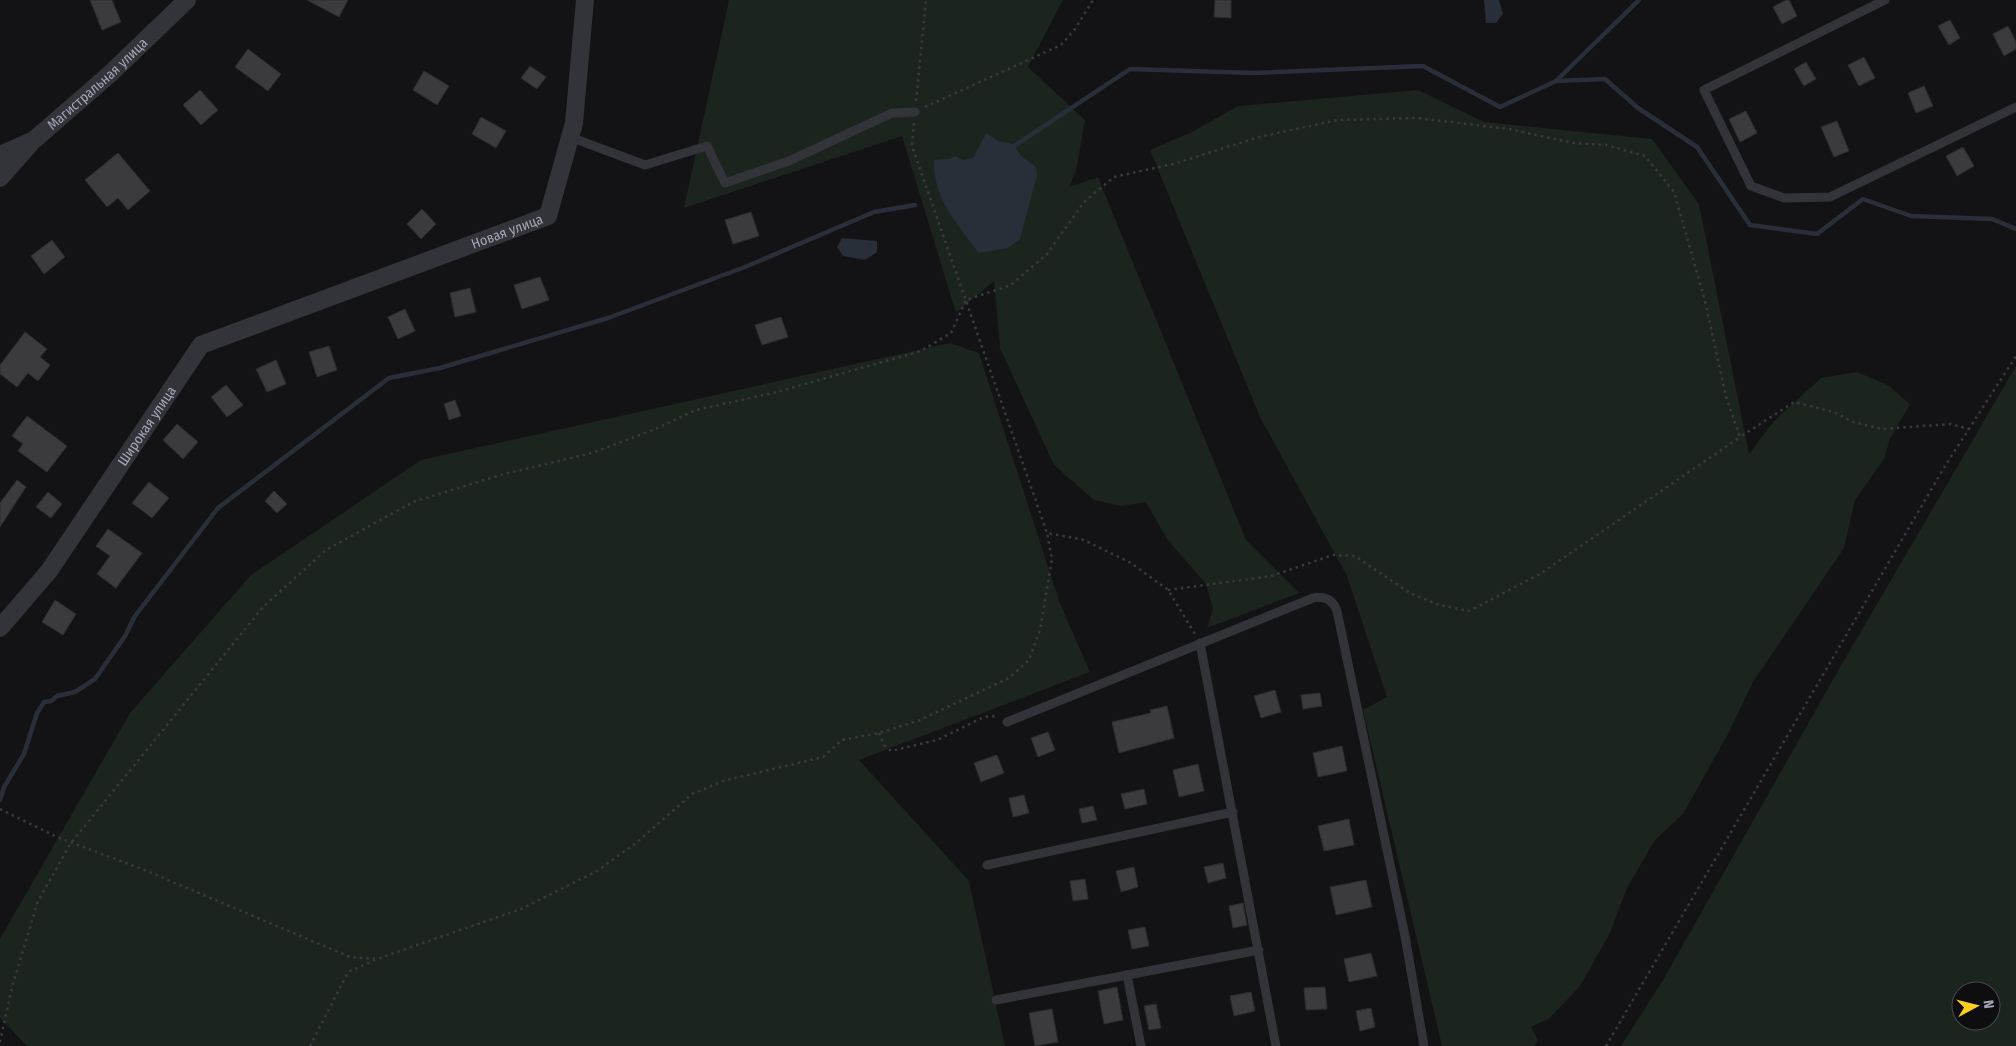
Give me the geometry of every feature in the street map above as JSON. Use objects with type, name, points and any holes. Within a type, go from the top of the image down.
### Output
[{"type":"street","name":"Магистральная улица","points":[[0,155],[34,140],[111,73],[187,0]]},
{"type":"street","name":"Новая улица","points":[[343,292],[548,216],[574,123],[585,0]]},
{"type":"street","points":[[0,178],[34,140]]},
{"type":"street","name":"Широкая улица","points":[[0,628],[49,571],[201,345],[343,292]]},
{"type":"lane","points":[[1885,0],[1704,90],[1751,186],[1784,198],[1830,197],[2016,107]]},
{"type":"lane","points":[[570,137],[645,165],[708,146],[725,183],[789,161],[892,113],[915,112]]},
{"type":"lane","points":[[1007,722],[1318,597],[1328,599],[1335,605],[1405,936],[1424,1046]]},
{"type":"lane","points":[[1200,643],[1276,1046]]},
{"type":"lane","points":[[987,865],[1233,812]]},
{"type":"lane","points":[[996,1000],[1258,950]]},
{"type":"lane","points":[[1128,975],[1140,1046]]},
{"type":"path","points":[[310,1046],[348,972],[377,959],[521,909],[597,871],[636,843],[692,794],[723,781],[823,757],[842,740],[879,733],[920,720],[1009,678],[1029,660],[1040,630],[1052,559],[1047,532],[912,146],[926,0]]},
{"type":"path","points":[[915,112],[1061,45],[1076,29],[1093,0]]},
{"type":"path","points":[[0,1042],[12,987],[38,901],[71,842],[263,607],[326,550],[413,502],[504,474],[592,453],[653,430],[696,410],[777,392],[921,351],[951,333],[966,300],[1011,285],[1047,254],[1084,202],[1114,177],[1173,164],[1259,137],[1338,120],[1417,118],[1509,129],[1573,143],[1606,145],[1645,156],[1674,192],[1705,301],[1726,397],[1740,437]]},
{"type":"path","points":[[1606,1046],[1969,429],[2016,356]]},
{"type":"path","points":[[1168,590],[1271,576],[1333,555],[1355,556],[1410,593],[1436,604],[1469,611],[1540,574],[1794,402],[1834,412],[1853,422],[1882,429],[1951,424],[1969,429]]},
{"type":"path","points":[[1047,532],[1084,540],[1131,563],[1168,590],[1200,643]]},
{"type":"path","points":[[879,733],[884,745],[891,751],[937,740],[984,717],[1005,714],[1007,722]]},
{"type":"path","points":[[0,809],[22,822],[142,869],[350,957],[377,959]]},
{"type":"shaded area","points":[[729,0],[1063,0],[1028,67],[1085,120],[1076,171],[1069,187],[1098,177],[1246,540],[1299,593],[1207,628],[1213,609],[1206,584],[1167,539],[1146,502],[1121,506],[1094,500],[1054,465],[1000,348],[994,281],[956,313],[902,136],[684,208]]},
{"type":"shaded area","points":[[1484,0],[1499,0],[1503,14],[1496,23],[1486,23]]},
{"type":"shaded area","points":[[1418,90],[1484,122],[1652,139],[1699,204],[1749,454],[1774,421],[1821,378],[1857,372],[1888,385],[1910,404],[1890,439],[1884,459],[1855,500],[1844,548],[1753,682],[1728,734],[1683,814],[1655,840],[1627,888],[1610,933],[1580,986],[1550,1018],[1531,1027],[1538,1040],[1534,1046],[1442,1046],[1363,710],[1387,697],[1347,576],[1260,417],[1150,150],[1192,132],[1238,106]]},
{"type":"shaded area","points":[[986,133],[998,141],[1013,144],[1021,156],[1036,167],[1037,175],[1020,239],[1008,248],[979,253],[955,221],[942,199],[935,174],[934,160],[949,159],[956,156],[962,160],[973,158]]},
{"type":"shaded area","points":[[842,238],[877,241],[877,252],[865,260],[843,256],[837,247]]},
{"type":"shaded area","points":[[950,343],[979,353],[1059,601],[1090,672],[859,760],[969,881],[1005,1046],[27,1046],[0,1018],[0,939],[130,713],[251,575],[421,460]]},
{"type":"shaded area","points":[[2016,366],[2016,1046],[1621,1046],[1663,980],[1839,669]]},
{"type":"building","points":[[90,0],[112,0],[121,22],[102,30]]},
{"type":"building","points":[[307,0],[348,0],[339,17]]},
{"type":"building","points":[[1215,0],[1231,0],[1231,18],[1214,17]]},
{"type":"building","points":[[1789,0],[1797,16],[1782,24],[1773,7]]},
{"type":"building","points":[[1950,20],[1960,38],[1949,45],[1938,26]]},
{"type":"building","points":[[2008,26],[2016,42],[2016,49],[2004,56],[1993,34]]},
{"type":"building","points":[[248,49],[281,74],[268,91],[235,67]]},
{"type":"building","points":[[1864,57],[1875,78],[1859,86],[1848,65]]},
{"type":"building","points":[[1806,62],[1816,79],[1804,86],[1794,69]]},
{"type":"building","points":[[530,66],[546,77],[537,89],[521,78]]},
{"type":"building","points":[[424,71],[449,86],[437,105],[413,90]]},
{"type":"building","points":[[1924,86],[1933,106],[1916,113],[1908,93]]},
{"type":"building","points":[[200,90],[218,110],[201,125],[183,105]]},
{"type":"building","points":[[1746,111],[1757,133],[1740,142],[1729,119]]},
{"type":"building","points":[[481,117],[506,131],[496,148],[472,134]]},
{"type":"building","points":[[1837,121],[1849,151],[1834,157],[1821,127]]},
{"type":"building","points":[[1963,147],[1974,166],[1957,176],[1946,156]]},
{"type":"building","points":[[118,153],[150,191],[128,210],[118,198],[107,207],[85,180]]},
{"type":"building","points":[[422,209],[436,224],[421,239],[407,224]]},
{"type":"building","points":[[751,212],[759,236],[733,244],[725,220]]},
{"type":"building","points":[[52,240],[65,257],[44,274],[31,256]]},
{"type":"building","points":[[540,277],[549,300],[522,309],[514,285]]},
{"type":"building","points":[[470,288],[476,312],[455,317],[450,293]]},
{"type":"building","points":[[405,309],[415,331],[398,339],[388,317]]},
{"type":"building","points":[[781,317],[788,337],[762,345],[755,325]]},
{"type":"building","points":[[25,332],[47,349],[40,357],[50,365],[38,381],[28,373],[17,387],[0,374],[0,365]]},
{"type":"building","points":[[329,346],[337,370],[317,377],[309,352]]},
{"type":"building","points":[[276,360],[286,384],[267,392],[256,369]]},
{"type":"building","points":[[226,385],[243,405],[227,417],[211,397]]},
{"type":"building","points":[[455,400],[461,416],[449,420],[444,404]]},
{"type":"building","points":[[27,416],[67,446],[47,472],[18,451],[23,444],[12,436]]},
{"type":"building","points":[[177,424],[198,442],[183,459],[163,440]]},
{"type":"building","points":[[17,480],[26,487],[0,527],[0,503]]},
{"type":"building","points":[[149,482],[169,498],[152,518],[132,503]]},
{"type":"building","points":[[274,491],[287,504],[277,513],[265,501]]},
{"type":"building","points":[[48,492],[62,504],[51,518],[36,507]]},
{"type":"building","points":[[108,529],[142,553],[116,588],[97,574],[110,556],[96,546]]},
{"type":"building","points":[[55,600],[76,614],[63,635],[42,622]]},
{"type":"building","points":[[1275,690],[1281,712],[1261,718],[1254,696]]},
{"type":"building","points":[[1320,693],[1322,706],[1303,709],[1301,695]]},
{"type":"building","points":[[1167,706],[1174,738],[1119,753],[1112,722],[1151,713],[1150,710]]},
{"type":"building","points":[[1048,732],[1055,750],[1038,757],[1031,738]]},
{"type":"building","points":[[1342,746],[1347,771],[1318,777],[1313,753]]},
{"type":"building","points":[[997,755],[1004,773],[981,782],[974,763]]},
{"type":"building","points":[[1198,764],[1204,791],[1179,797],[1173,770]]},
{"type":"building","points":[[1144,789],[1147,804],[1125,809],[1121,794]]},
{"type":"building","points":[[1024,795],[1029,813],[1013,817],[1009,798]]},
{"type":"building","points":[[1093,806],[1097,820],[1082,823],[1079,809]]},
{"type":"building","points":[[1349,819],[1354,845],[1324,851],[1318,826]]},
{"type":"building","points":[[1223,863],[1226,878],[1208,883],[1204,867]]},
{"type":"building","points":[[1134,867],[1138,887],[1121,892],[1116,871]]},
{"type":"building","points":[[1085,879],[1088,899],[1073,901],[1070,881]]},
{"type":"building","points":[[1366,880],[1372,907],[1336,915],[1330,887]]},
{"type":"building","points":[[1243,903],[1247,925],[1233,928],[1229,906]]},
{"type":"building","points":[[1145,927],[1149,946],[1132,949],[1128,930]]},
{"type":"building","points":[[1371,953],[1377,976],[1349,982],[1344,959]]},
{"type":"building","points":[[1117,987],[1123,1020],[1104,1024],[1098,991]]},
{"type":"building","points":[[1325,987],[1327,1009],[1306,1010],[1304,988]]},
{"type":"building","points":[[1251,992],[1255,1011],[1234,1016],[1230,996]]},
{"type":"building","points":[[1156,1004],[1161,1028],[1149,1030],[1144,1006]]},
{"type":"building","points":[[1371,1008],[1375,1027],[1360,1031],[1356,1011]]},
{"type":"building","points":[[1052,1009],[1058,1042],[1035,1046],[1029,1013]]},
{"type":"waterway","points":[[1011,148],[1130,69],[1254,73],[1423,66],[1500,107],[1556,81],[1639,0]]},
{"type":"waterway","points":[[1556,81],[1605,79],[1638,108],[1697,147],[1750,225],[1817,234],[1863,199],[1911,216],[1992,219],[2016,229]]},
{"type":"waterway","points":[[0,800],[4,787],[24,754],[37,713],[44,702],[51,701],[57,696],[75,692],[95,679],[125,636],[135,616],[218,508],[389,378],[440,368],[608,318],[745,267],[874,212],[915,205]]}]
